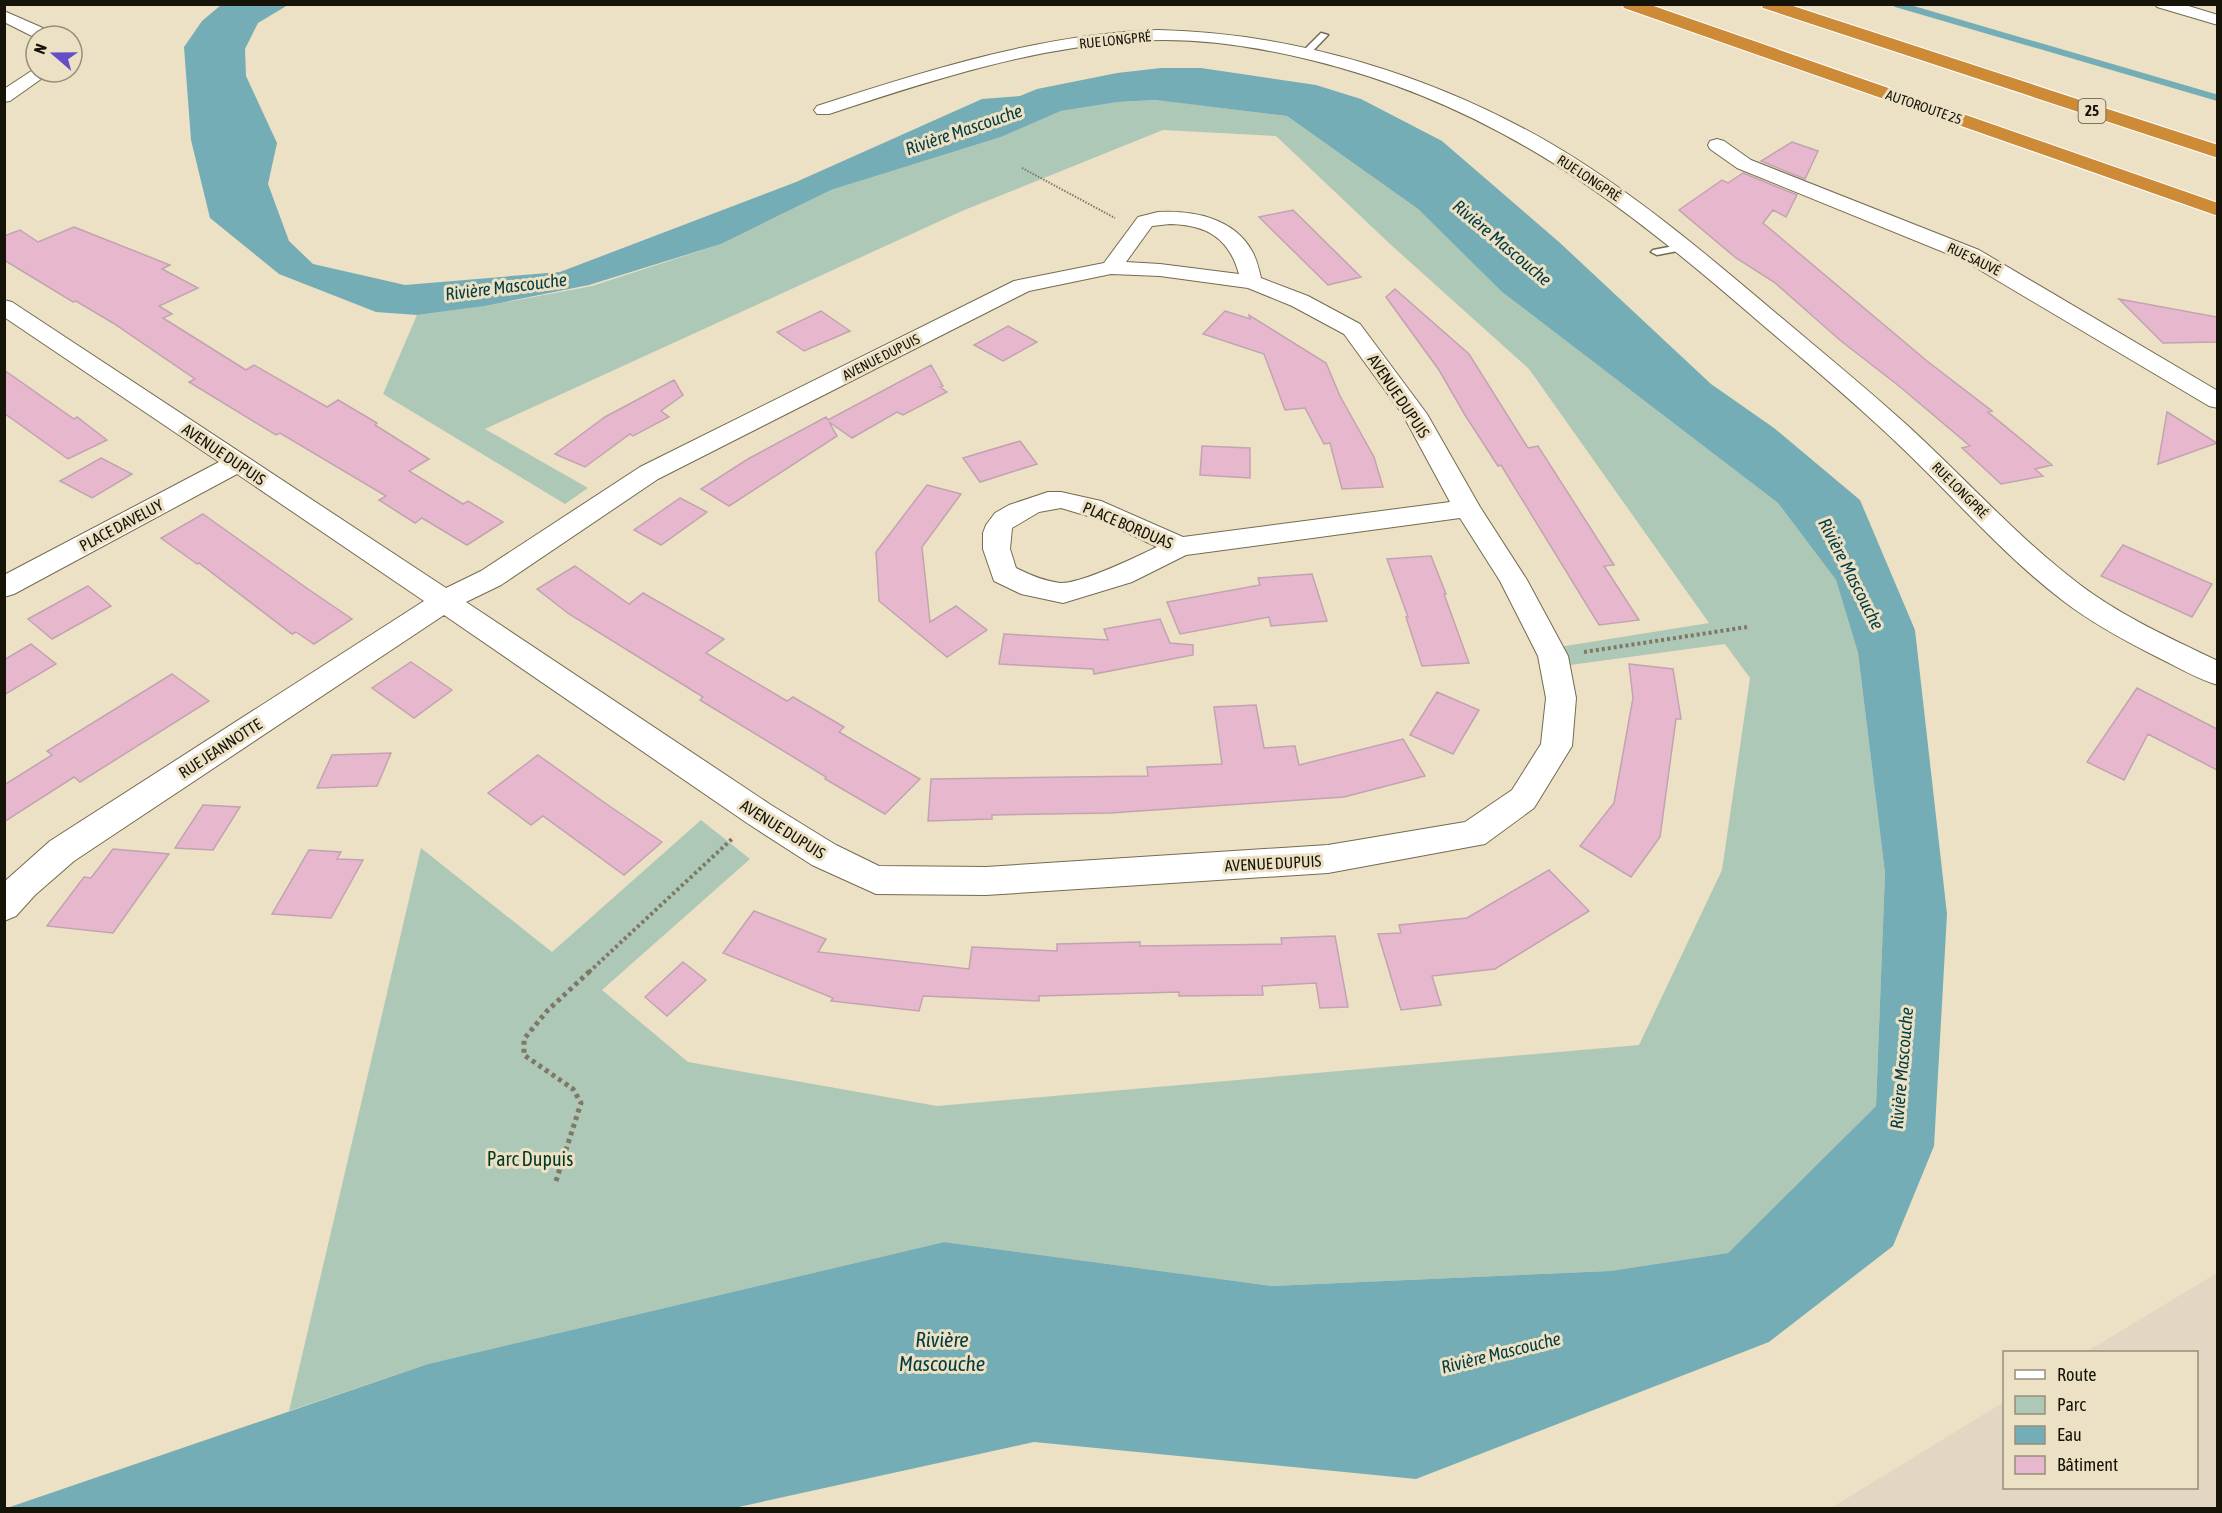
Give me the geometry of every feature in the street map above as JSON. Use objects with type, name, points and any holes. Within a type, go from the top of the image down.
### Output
[{"type":"highway","name":"AUTOROUTE 25","points":[[1630,4],[2217,210]]},
{"type":"highway","name":"25","points":[[1769,4],[2217,152]]},
{"type":"street","points":[[2163,4],[2217,20]]},
{"type":"street","points":[[4,16],[24,26]]},
{"type":"street","name":"RUE LONGPRÉ","points":[[823,110],[960,69],[1055,47],[1154,35],[1197,37],[1305,54],[1400,80],[1481,113],[1617,195],[1684,247],[1883,416],[2012,541],[2070,592],[2109,618],[2217,674]]},
{"type":"street","points":[[4,97],[24,84]]},
{"type":"street","name":"RUE SAUVÉ","points":[[1717,145],[1726,154],[1744,164],[1982,261],[2217,401]]},
{"type":"street","points":[[1111,268],[1145,221],[1166,216],[1211,223],[1240,247],[1252,282]]},
{"type":"street","name":"AVENUE DUPUIS","points":[[4,307],[759,814],[824,855],[876,880],[986,881],[1328,859],[1473,834],[1523,799],[1556,746],[1561,698],[1554,656],[1514,580],[1467,508],[1415,414],[1352,329],[1300,301],[1252,282],[1160,270],[1111,268],[1022,286],[659,468],[491,578],[444,601]]},
{"type":"street","points":[[4,336],[30,325]]},
{"type":"street","name":"PLACE DAVELUY","points":[[4,587],[237,463]]},
{"type":"street","name":"PLACE BORDUAS","points":[[1180,547],[1097,509],[1059,500],[1035,503],[1005,517],[994,534],[997,555],[1004,574],[1031,587],[1063,593],[1122,575],[1180,547],[1467,508]]},
{"type":"street","name":"RUE JEANNOTTE","points":[[4,906],[23,885],[63,851],[444,601]]},
{"type":"lane","points":[[1305,54],[1324,35]]},
{"type":"lane","points":[[1657,252],[1684,247]]},
{"type":"path","points":[[1022,168],[1137,230]]},
{"type":"path","points":[[1554,656],[1747,627]]},
{"type":"path","points":[[556,1181],[580,1103],[573,1089],[524,1055],[524,1039],[547,1011],[759,814]]},
{"type":"shaded area","points":[[2217,1273],[2217,1508],[1831,1508],[2003,1403],[2003,1489],[2198,1489],[2198,1351],[2088,1351]]},
{"type":"green space","name":"Parc Dupuis","points":[[1159,100],[1287,116],[1418,209],[1502,292],[1778,503],[1836,580],[1858,653],[1885,873],[1876,1106],[1728,1253],[1610,1271],[1272,1286],[944,1242],[428,1364],[289,1411],[421,848],[552,952],[701,820],[750,859],[602,990],[688,1062],[937,1106],[1639,1045],[1722,870],[1750,678],[1725,644],[1563,666],[1559,647],[1709,623],[1529,369],[1390,244],[1276,136],[1163,130],[962,211],[485,429],[588,488],[565,504],[383,394],[417,315],[485,306],[592,286],[721,244],[831,190],[1001,137],[1061,111],[1118,102]]},
{"type":"water","name":"Rivière Mascouche","points":[[221,5],[288,5],[258,23],[245,49],[246,76],[277,143],[268,184],[289,241],[313,264],[405,285],[560,272],[796,182],[982,99],[1020,96],[1037,89],[1117,73],[1161,68],[1201,68],[1316,85],[1361,99],[1442,141],[1559,242],[1711,384],[1774,428],[1860,500],[1915,630],[1947,914],[1934,1146],[1893,1246],[1769,1342],[1416,1479],[1034,1442],[734,1508],[7,1508],[428,1364],[944,1242],[1272,1286],[1610,1271],[1728,1253],[1876,1106],[1885,873],[1858,653],[1836,580],[1778,503],[1502,292],[1418,209],[1287,116],[1156,100],[1118,102],[1061,111],[1001,137],[831,190],[721,244],[589,285],[485,306],[417,315],[376,312],[279,274],[210,218],[191,140],[184,47],[202,21]]},
{"type":"building","points":[[1792,142],[1818,151],[1805,179],[1761,161]]},
{"type":"building","points":[[1743,173],[1797,195],[1786,217],[1773,210],[1763,223],[1927,361],[1992,411],[1988,412],[2052,465],[2035,469],[2043,476],[2001,484],[1962,448],[1970,446],[1841,341],[1774,282],[1736,258],[1679,210],[1722,180],[1728,183]]},
{"type":"building","points":[[1293,210],[1361,277],[1328,285],[1259,217]]},
{"type":"building","points":[[74,227],[170,265],[162,269],[198,288],[159,306],[172,314],[163,318],[246,370],[254,365],[327,407],[338,400],[377,423],[375,425],[429,459],[409,471],[463,504],[468,501],[503,522],[467,545],[422,518],[415,523],[379,500],[386,496],[280,433],[276,435],[189,382],[195,379],[113,323],[76,301],[73,302],[4,260],[4,236],[20,230],[38,242]]},
{"type":"building","points":[[1395,289],[1469,354],[1528,448],[1538,446],[1614,565],[1604,566],[1639,620],[1599,625],[1501,465],[1498,466],[1439,370],[1386,297]]},
{"type":"building","points":[[2119,299],[2217,317],[2217,342],[2163,343]]},
{"type":"building","points":[[821,311],[850,331],[804,351],[777,332]]},
{"type":"building","points":[[1225,311],[1250,319],[1249,315],[1326,363],[1340,396],[1374,457],[1383,487],[1342,489],[1330,443],[1324,444],[1305,408],[1285,410],[1264,354],[1203,334]]},
{"type":"building","points":[[1008,326],[1037,342],[1003,361],[974,345]]},
{"type":"building","points":[[931,365],[943,386],[940,387],[947,392],[903,415],[897,412],[852,438],[829,422],[837,436],[729,506],[701,489],[748,459],[826,417],[828,420]]},
{"type":"building","points":[[4,370],[74,419],[77,417],[107,440],[68,459],[4,413]]},
{"type":"building","points":[[674,380],[683,395],[661,411],[669,417],[633,436],[630,434],[585,467],[555,454],[605,417]]},
{"type":"building","points":[[2167,412],[2217,443],[2158,464]]},
{"type":"building","points":[[1020,441],[1037,464],[980,482],[963,458]]},
{"type":"building","points":[[1202,446],[1250,448],[1250,478],[1200,475]]},
{"type":"building","points":[[101,458],[132,474],[92,498],[60,481]]},
{"type":"building","points":[[927,485],[961,494],[922,547],[930,622],[956,606],[987,630],[947,657],[879,601],[876,552]]},
{"type":"building","points":[[680,498],[707,512],[661,545],[634,530]]},
{"type":"building","points":[[203,514],[352,619],[314,644],[296,632],[292,634],[199,563],[197,564],[161,538]]},
{"type":"building","points":[[2123,545],[2212,584],[2192,617],[2101,576]]},
{"type":"building","points":[[1431,556],[1469,663],[1422,666],[1406,617],[1408,617],[1387,559]]},
{"type":"building","points":[[575,566],[629,604],[643,593],[724,639],[706,653],[787,701],[793,697],[844,727],[839,732],[920,779],[885,814],[825,779],[826,777],[700,700],[703,697],[569,614],[537,589]]},
{"type":"building","points":[[1312,574],[1327,621],[1271,626],[1269,617],[1180,634],[1167,602],[1260,585],[1258,578]]},
{"type":"building","points":[[88,586],[111,606],[52,639],[28,619]]},
{"type":"building","points":[[1160,619],[1170,643],[1193,645],[1193,655],[1094,674],[1093,669],[999,664],[1004,634],[1108,640],[1104,629]]},
{"type":"building","points":[[31,644],[56,664],[4,695],[4,660]]},
{"type":"building","points":[[411,662],[452,690],[414,718],[372,688]]},
{"type":"building","points":[[1629,664],[1673,669],[1681,719],[1676,719],[1660,837],[1631,877],[1580,846],[1614,803],[1633,698]]},
{"type":"building","points":[[172,674],[209,701],[80,782],[74,777],[4,822],[4,785],[52,755],[47,751]]},
{"type":"building","points":[[2137,688],[2217,729],[2217,770],[2148,734],[2124,780],[2087,762]]},
{"type":"building","points":[[1437,692],[1479,710],[1453,754],[1410,735]]},
{"type":"building","points":[[1256,705],[1264,748],[1295,746],[1299,765],[1403,739],[1425,776],[1344,797],[1110,813],[992,815],[992,819],[928,821],[931,779],[1148,776],[1147,767],[1222,764],[1214,707]]},
{"type":"building","points":[[391,753],[377,786],[317,788],[332,755]]},
{"type":"building","points":[[538,755],[662,842],[624,875],[543,816],[531,825],[488,793]]},
{"type":"building","points":[[203,805],[240,807],[213,850],[175,848]]},
{"type":"building","points":[[113,849],[169,854],[113,933],[47,926],[84,877],[91,878]]},
{"type":"building","points":[[309,850],[341,852],[337,859],[363,860],[331,918],[272,914]]},
{"type":"building","points":[[1549,870],[1589,911],[1495,969],[1432,976],[1441,1005],[1401,1010],[1378,934],[1401,933],[1399,925],[1467,918]]},
{"type":"building","points":[[754,911],[826,939],[818,952],[969,969],[972,947],[1057,951],[1057,944],[1140,942],[1140,946],[1282,944],[1281,938],[1335,936],[1348,1007],[1320,1008],[1316,983],[1262,986],[1263,995],[1179,996],[1179,992],[1039,996],[1039,1001],[923,996],[919,1011],[831,1001],[833,998],[723,953]]},
{"type":"building","points":[[683,962],[706,980],[667,1016],[645,997]]},
{"type":"waterway","points":[[1896,4],[2218,98]]}]
